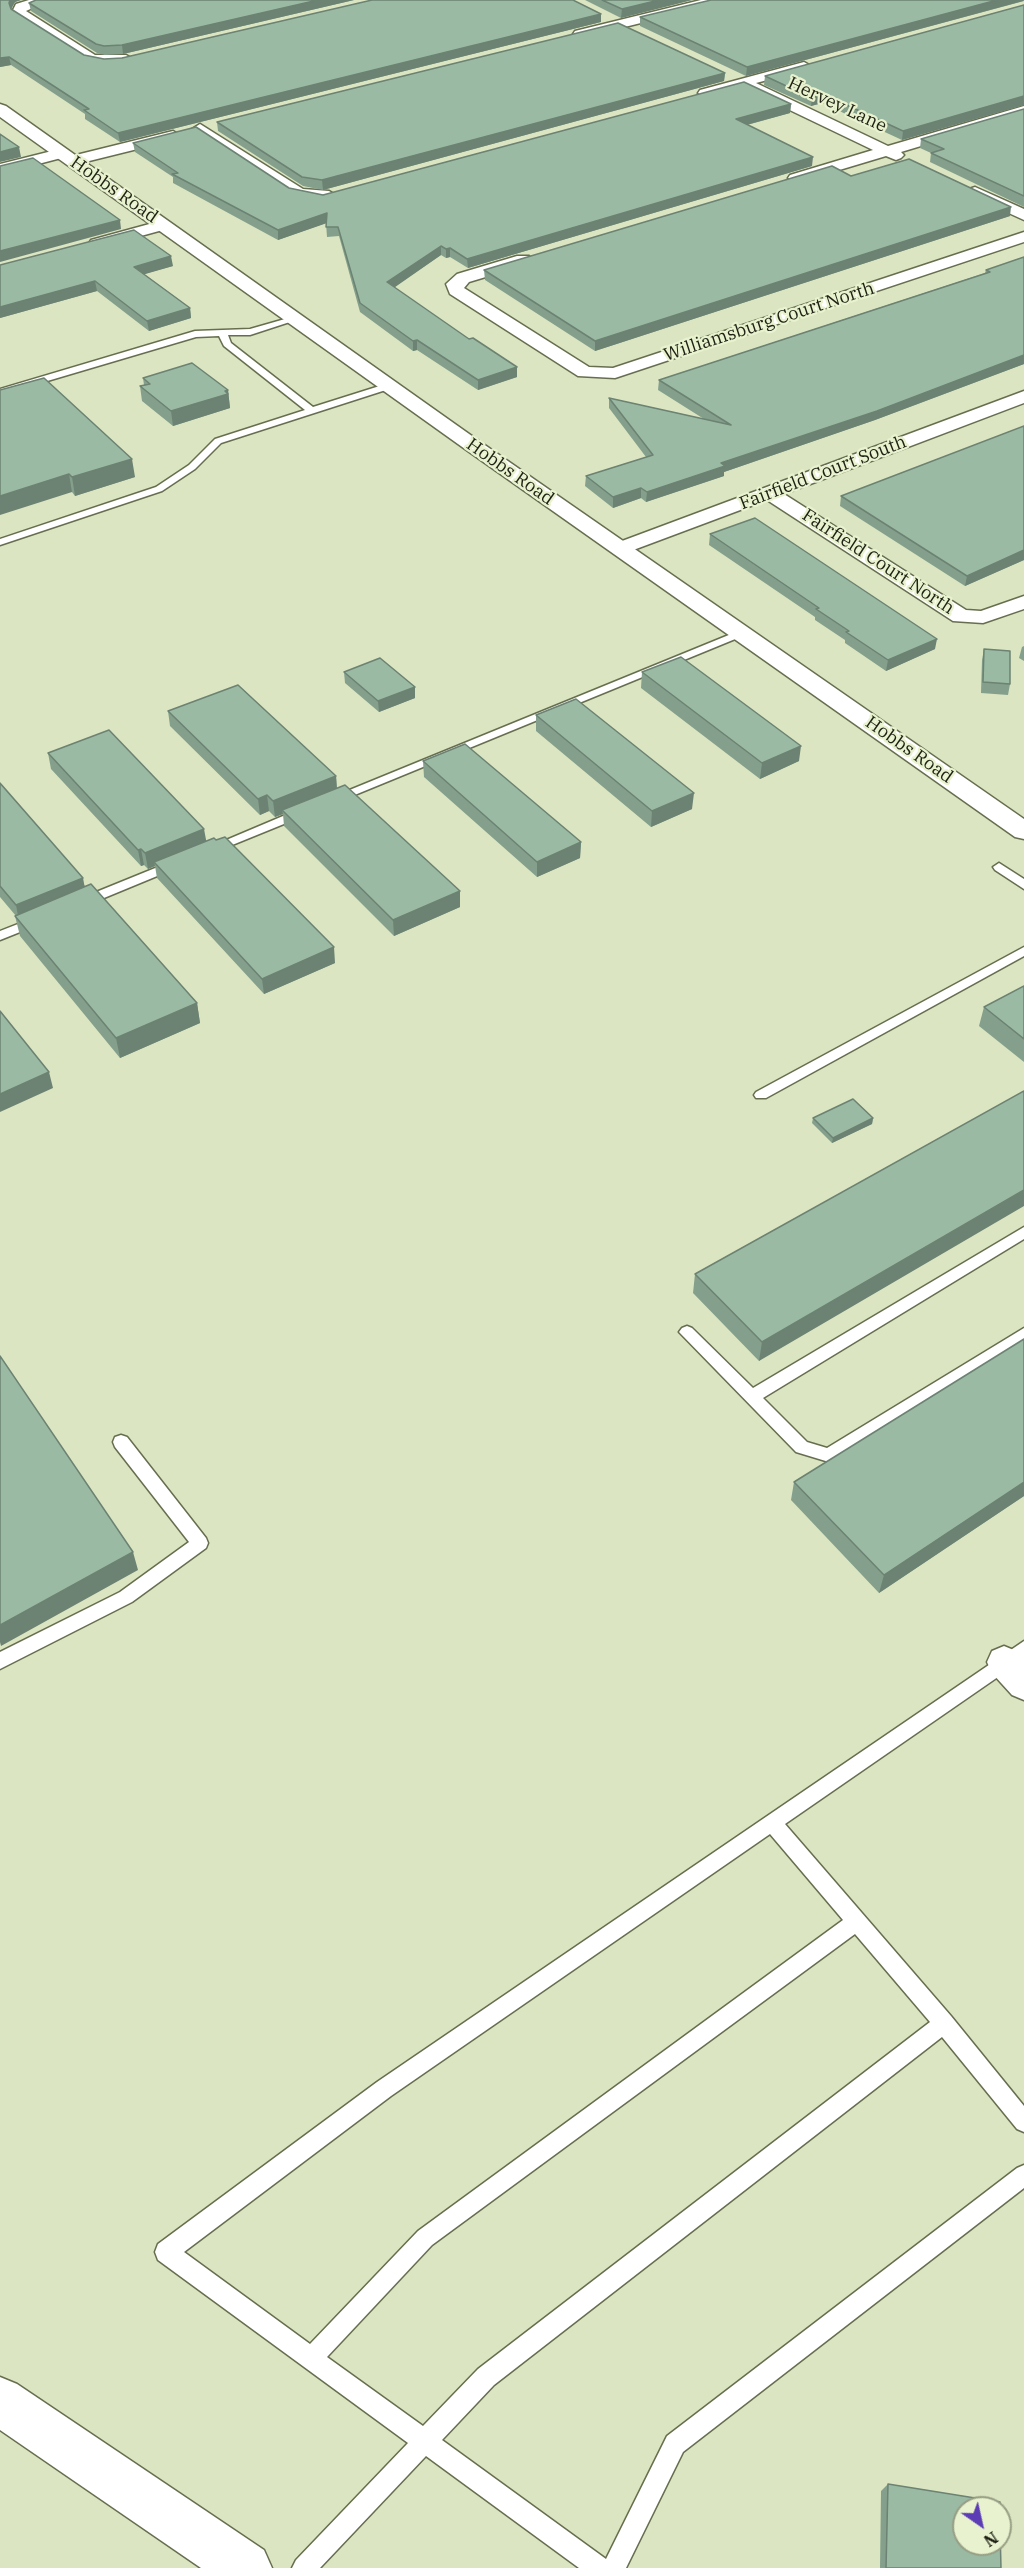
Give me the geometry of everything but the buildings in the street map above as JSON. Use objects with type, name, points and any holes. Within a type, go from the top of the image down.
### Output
[{"type":"street","points":[[43,0],[21,7],[19,12],[92,59],[123,60],[145,54]]},
{"type":"street","points":[[565,38],[717,0]]},
{"type":"street","points":[[600,15],[641,34]]},
{"type":"street","points":[[686,98],[818,62]]},
{"type":"street","name":"Hervey Lane","points":[[723,73],[908,160]]},
{"type":"street","name":"Hobbs Road","points":[[0,109],[388,386],[1024,831]]},
{"type":"street","points":[[784,182],[1024,110]]},
{"type":"street","points":[[0,169],[223,124]]},
{"type":"street","points":[[200,129],[297,192],[323,197],[339,194]]},
{"type":"street","points":[[961,185],[1024,215]]},
{"type":"street","points":[[76,248],[164,225]]},
{"type":"street","name":"Williamsburg Court North","points":[[543,254],[463,278],[455,284],[456,290],[584,372],[615,373],[1024,237]]},
{"type":"street","name":"Fairfield Court South","points":[[621,548],[1024,397]]},
{"type":"street","name":"Fairfield Court North","points":[[771,493],[961,615],[983,618],[1024,602]]},
{"type":"street","points":[[0,2402],[246,2568]]},
{"type":"lane","points":[[0,392],[195,334],[250,332],[295,319]]},
{"type":"lane","points":[[222,333],[227,344],[311,410]]},
{"type":"lane","points":[[0,542],[159,489],[192,467],[218,441],[388,386]]},
{"type":"lane","points":[[66,909],[741,633]]},
{"type":"lane","points":[[999,867],[1024,885]]},
{"type":"lane","points":[[0,936],[44,918]]},
{"type":"lane","points":[[761,1095],[1024,951]]},
{"type":"lane","points":[[752,1397],[1024,1232]]},
{"type":"lane","points":[[687,1332],[802,1447],[829,1455],[1024,1334]]},
{"type":"lane","points":[[0,1661],[126,1597],[200,1543],[121,1442]]},
{"type":"lane","points":[[598,2568],[166,2252],[384,2089],[772,1822],[1018,1665]]},
{"type":"lane","points":[[772,1822],[944,2023],[1024,2122]]},
{"type":"lane","points":[[311,2358],[425,2238],[857,1921]]},
{"type":"lane","points":[[304,2568],[486,2377],[944,2023]]},
{"type":"lane","points":[[614,2568],[675,2444],[1024,2175]]}]
